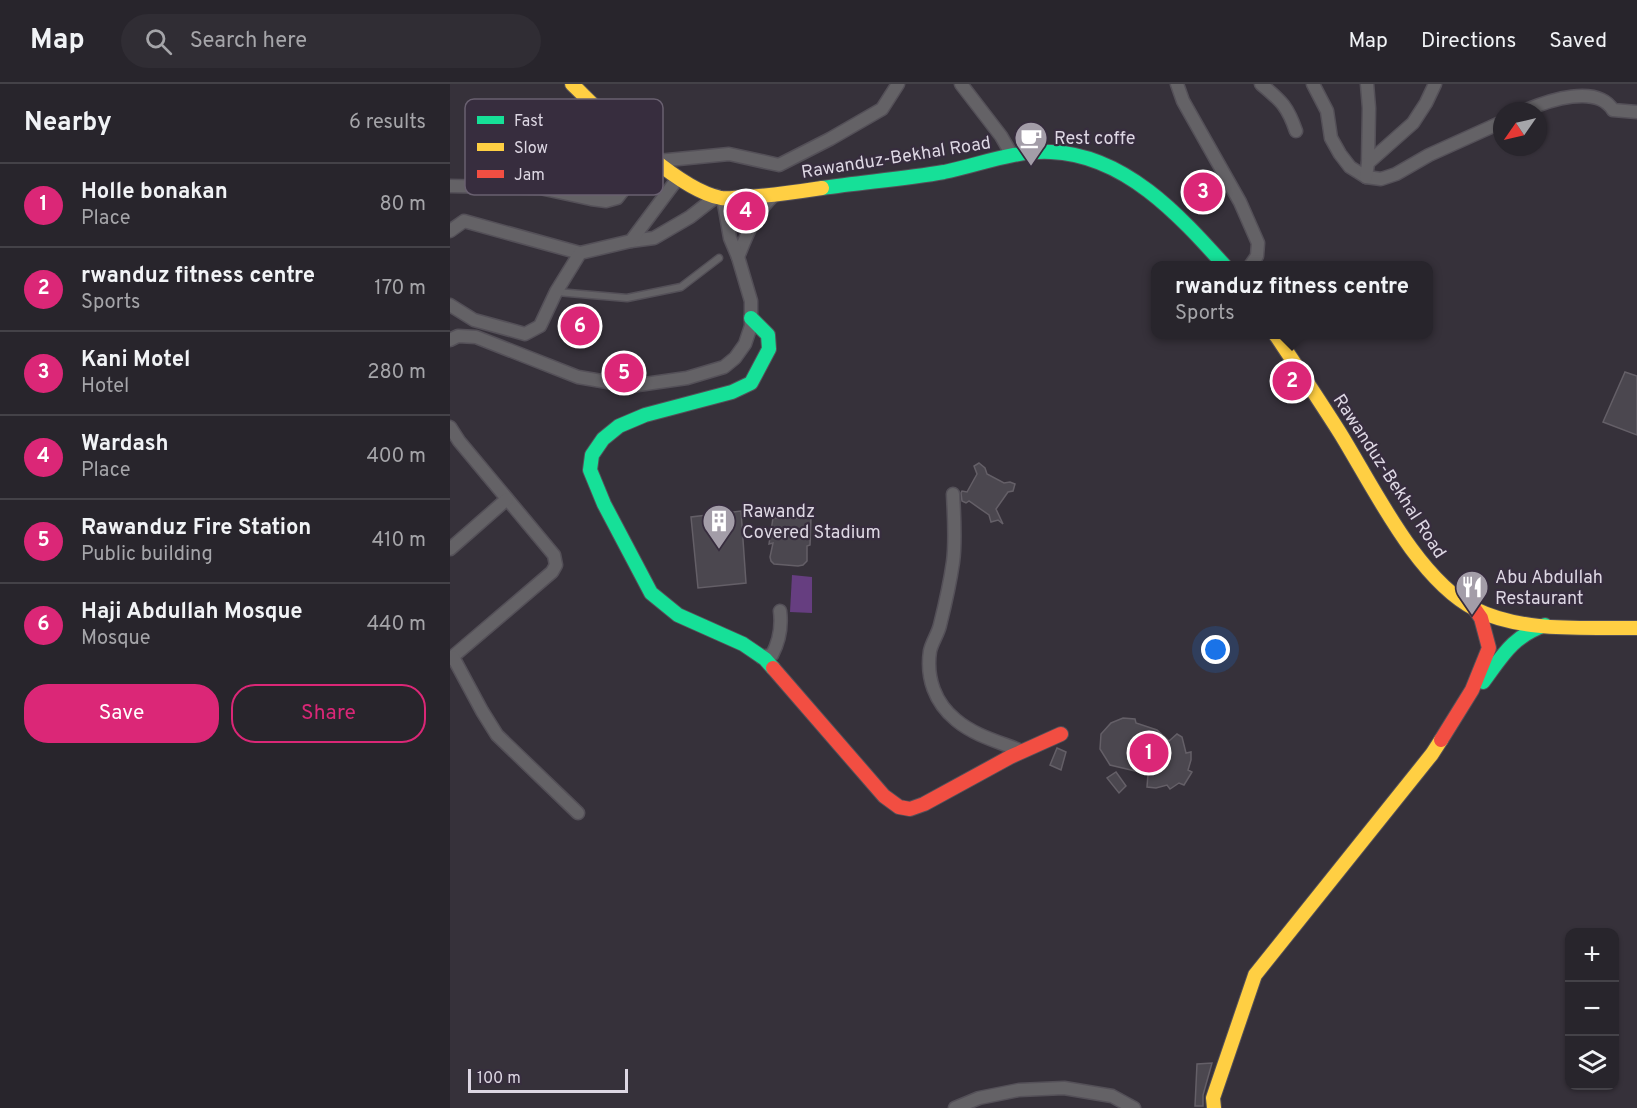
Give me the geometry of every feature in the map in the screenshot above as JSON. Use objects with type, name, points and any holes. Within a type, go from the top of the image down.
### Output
[{"type":"street","name":"Rawanduz-Bekhal Road","points":[[572,84],[588,99]]},
{"type":"street","points":[[663,161],[729,154],[780,165],[882,108],[898,84]]},
{"type":"street","points":[[961,84],[982,114],[1002,136],[1012,155]]},
{"type":"street","points":[[1177,84],[1188,111],[1240,202],[1258,243],[1257,256],[1254,261]]},
{"type":"street","points":[[1261,84],[1290,112],[1296,131]]},
{"type":"street","points":[[1313,84],[1327,111],[1331,138],[1340,154],[1350,167],[1366,177],[1381,179],[1396,174],[1429,155],[1493,126]]},
{"type":"street","points":[[1366,177],[1369,108],[1367,84]]},
{"type":"street","points":[[1368,163],[1413,123],[1435,84]]},
{"type":"street","points":[[1575,93],[1585,84]]},
{"type":"street","points":[[1547,103],[1575,93],[1592,92],[1602,95],[1613,110],[1637,112]]},
{"type":"street","name":"Rawanduz-Bekhal Road","points":[[663,165],[678,178],[720,197],[773,196],[929,174],[1012,155],[1051,152],[1075,155],[1116,168],[1181,218],[1220,261]]},
{"type":"street","points":[[631,241],[678,178]]},
{"type":"street","points":[[450,186],[465,186]]},
{"type":"street","points":[[572,195],[606,201],[619,195]]},
{"type":"street","points":[[738,257],[753,220],[773,196]]},
{"type":"street","points":[[450,231],[464,221],[580,253],[654,238],[720,197],[730,238],[751,302],[751,326],[745,344],[735,358],[724,367],[687,378],[631,386],[578,377],[476,337],[458,336],[450,340]]},
{"type":"street","points":[[450,305],[474,320],[525,334],[540,326],[556,292],[580,253]]},
{"type":"street","points":[[751,318],[768,334],[769,349],[751,383],[732,392],[645,415],[619,426],[603,439],[592,455],[590,470],[604,504],[651,593],[678,615],[743,644],[761,657],[864,776],[899,807],[910,809],[924,804],[1022,751],[1061,734]]},
{"type":"street","name":"Rawanduz-Bekhal Road","points":[[1278,339],[1339,431],[1406,540],[1442,585],[1474,608],[1510,620],[1637,628]]},
{"type":"street","points":[[450,427],[459,441],[554,555],[556,565],[552,572],[451,658],[497,735],[578,813]]},
{"type":"street","points":[[953,494],[955,526],[953,562],[939,628],[931,649],[929,672],[933,692],[945,710],[957,722],[982,736],[1022,751]]},
{"type":"street","points":[[450,549],[507,499]]},
{"type":"street","points":[[1214,1108],[1213,1098],[1255,975],[1432,754],[1472,690],[1488,648],[1486,632],[1474,608]]},
{"type":"street","points":[[761,657],[772,655],[777,647],[781,625],[780,611]]},
{"type":"street","points":[[1472,690],[1483,681],[1510,642],[1528,630],[1546,624]]},
{"type":"street","points":[[955,1108],[979,1098],[1019,1090],[1064,1088],[1112,1096],[1134,1108]]},
{"type":"lane","points":[[556,292],[627,298],[681,287],[719,258]]},
{"type":"shaded area","points":[[792,575],[812,577],[812,613],[790,612]]},
{"type":"building","points":[[1625,372],[1637,376],[1637,435],[1603,422]]},
{"type":"building","points":[[979,463],[985,468],[987,474],[1004,483],[1015,484],[1013,491],[1008,492],[996,509],[1003,524],[998,520],[991,522],[989,515],[969,501],[966,503],[962,501],[961,493],[962,491],[967,492],[977,474],[974,466]]},
{"type":"building","name":"Rawandz Covered Stadium","points":[[741,511],[746,583],[698,588],[691,517]]},
{"type":"building","points":[[773,518],[811,518],[810,545],[807,546],[807,561],[803,565],[774,564],[771,561],[773,543],[769,544]]},
{"type":"building","points":[[1123,718],[1135,719],[1136,723],[1157,730],[1169,741],[1177,734],[1182,737],[1186,753],[1191,752],[1188,770],[1192,772],[1184,785],[1179,783],[1170,789],[1167,785],[1156,788],[1147,787],[1148,774],[1110,765],[1100,749],[1101,734],[1111,723]]},
{"type":"building","points":[[1057,748],[1066,752],[1061,770],[1050,765]]},
{"type":"building","points":[[1116,772],[1126,786],[1119,793],[1107,778]]},
{"type":"building","points":[[1212,1063],[1203,1095],[1203,1106],[1195,1106],[1197,1064]]},
{"type":"traffic: fast","points":[[822,188],[944,172],[1024,153],[1051,152],[1078,156],[1103,164],[1148,191],[1189,227],[1220,261]]},
{"type":"traffic: fast","points":[[751,318],[768,335],[769,349],[751,383],[732,392],[645,415],[619,426],[603,439],[592,455],[590,470],[604,504],[651,593],[678,615],[743,644],[765,659],[773,668]]},
{"type":"traffic: fast","points":[[1483,682],[1516,641],[1545,625]]},
{"type":"traffic: slow","points":[[572,84],[588,99]]},
{"type":"traffic: slow","points":[[663,167],[703,192],[721,198],[774,195],[822,188]]},
{"type":"traffic: slow","points":[[1278,339],[1340,433],[1398,530],[1434,577],[1454,595],[1475,609],[1513,622],[1554,627],[1637,628]]},
{"type":"traffic: slow","points":[[1214,1108],[1213,1098],[1255,975],[1441,740]]},
{"type":"traffic: jam","points":[[1441,740],[1472,690],[1489,648],[1481,618],[1474,608]]},
{"type":"traffic: jam","points":[[773,668],[884,796],[899,807],[910,809],[924,804],[1010,757],[1061,734]]},
{"type":"place","name":"Rest coffe","points":[[1031,167]]},
{"type":"place","name":"Kani Motel","points":[[1203,192]]},
{"type":"place","name":"Wardash","points":[[746,211]]},
{"type":"place","name":"Haji Abdullah Mosque","points":[[580,326]]},
{"type":"place","name":"Rawanduz Fire Station","points":[[624,373]]},
{"type":"place","name":"rwanduz fitness centre","points":[[1292,381]]},
{"type":"place","name":"Rawandz Covered Stadium","points":[[719,550]]},
{"type":"place","name":"Abu Abdullah Restaurant","points":[[1472,616]]},
{"type":"place","name":"Holle bonakan","points":[[1149,753]]}]
